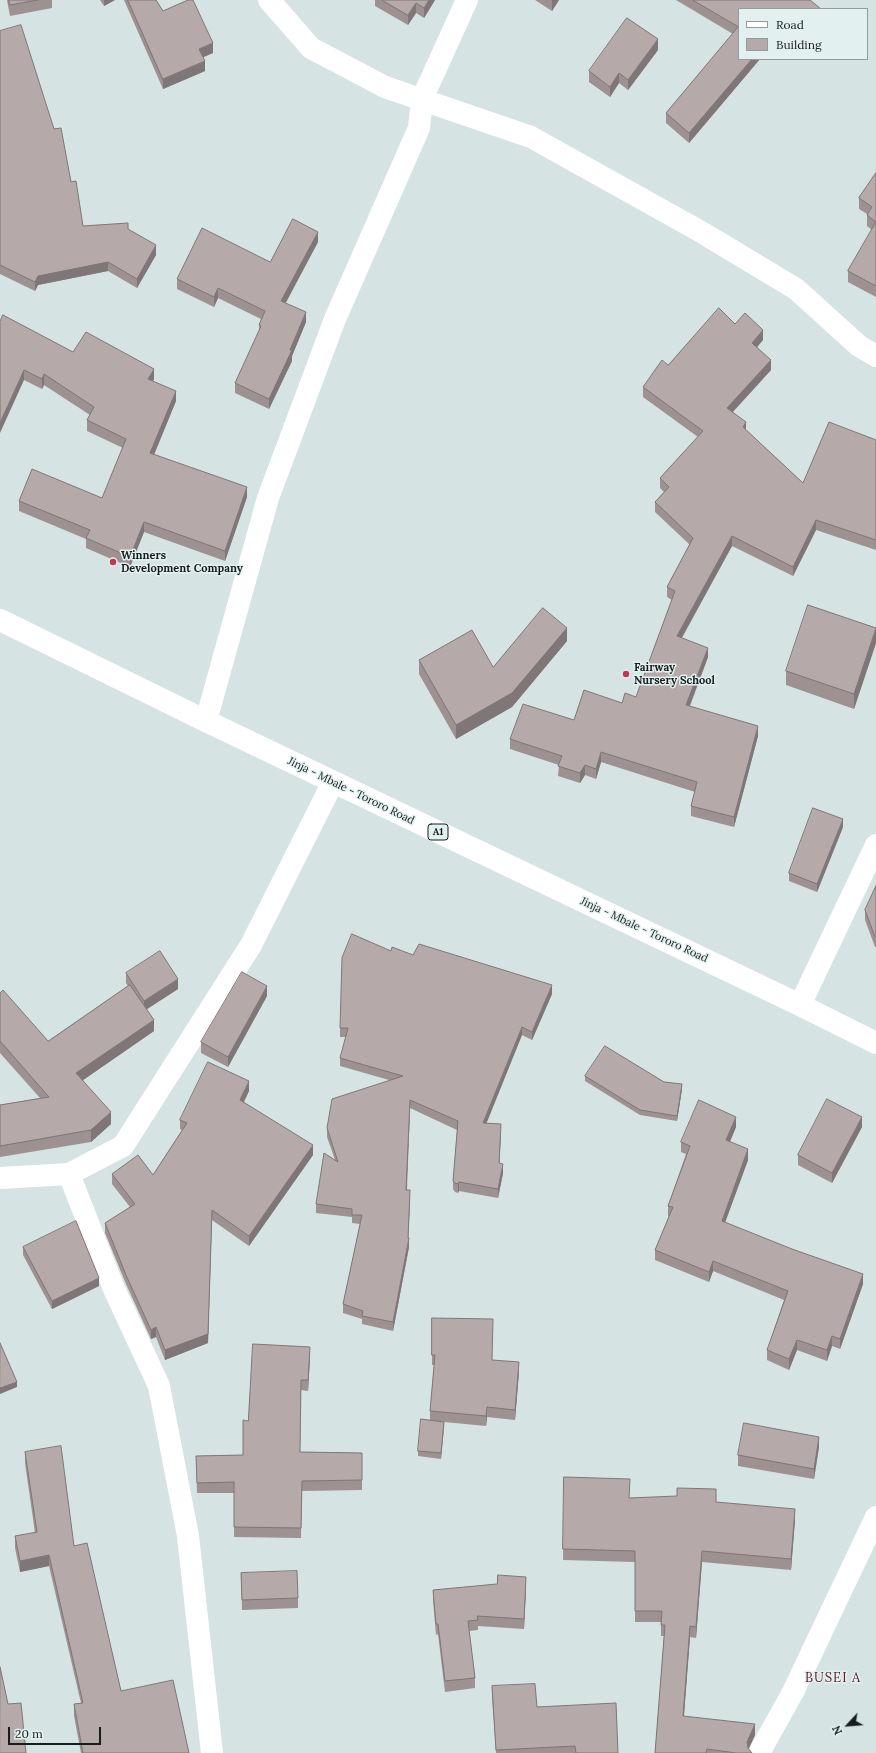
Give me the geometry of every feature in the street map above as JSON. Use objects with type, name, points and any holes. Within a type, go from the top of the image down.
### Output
[{"type":"street","points":[[269,0],[311,48],[385,87],[422,98],[531,137],[703,233],[796,289],[859,346],[876,356]]},
{"type":"street","points":[[206,722],[268,498],[335,319],[419,128],[422,98],[467,0]]},
{"type":"street","name":"Jinja - Mbale - Tororo Road","points":[[0,620],[206,722],[800,1005],[876,1043]]},
{"type":"street","points":[[0,1178],[69,1174],[123,1146],[251,945],[333,782]]},
{"type":"street","points":[[800,1005],[876,845]]},
{"type":"street","points":[[69,1174],[114,1289],[159,1386],[188,1536],[212,1753]]},
{"type":"street","points":[[759,1753],[793,1692],[876,1517]]},
{"type":"building","points":[[9,0],[38,0],[10,5]]},
{"type":"building","points":[[128,0],[156,0],[163,11],[188,0],[193,0],[213,43],[199,49],[205,61],[163,79]]},
{"type":"building","points":[[382,0],[429,0],[424,8],[416,3],[408,15]]},
{"type":"building","points":[[693,0],[810,0],[820,8],[738,8],[738,27]]},
{"type":"building","points":[[627,18],[658,39],[628,80],[619,73],[610,87],[589,71]]},
{"type":"building","points":[[21,25],[54,129],[61,128],[71,182],[76,181],[83,226],[128,223],[128,229],[156,245],[137,279],[108,262],[38,276],[35,282],[0,265],[0,31]]},
{"type":"building","points":[[738,27],[738,60],[751,60],[689,133],[666,113]]},
{"type":"building","points":[[876,173],[876,222],[867,215],[872,207],[859,198]]},
{"type":"building","points":[[293,219],[318,232],[281,301],[306,312],[290,350],[292,350],[269,399],[235,383],[261,326],[259,325],[265,311],[218,288],[214,297],[177,279],[202,228],[270,262]]},
{"type":"building","points":[[876,222],[876,286],[848,271]]},
{"type":"building","points":[[719,308],[735,324],[745,313],[763,330],[752,343],[771,360],[727,408],[746,422],[743,427],[803,483],[829,422],[876,440],[876,540],[816,520],[793,567],[732,536],[677,636],[708,648],[686,705],[758,726],[734,817],[691,806],[697,782],[601,752],[596,769],[585,765],[580,773],[558,766],[562,756],[510,739],[523,704],[574,720],[584,690],[622,703],[625,693],[636,697],[675,591],[667,587],[693,538],[655,502],[669,487],[660,478],[703,431],[643,387],[662,360],[668,365]]},
{"type":"building","points":[[3,315],[73,352],[86,332],[154,369],[148,379],[176,391],[150,453],[247,487],[225,551],[144,522],[130,557],[86,538],[90,530],[19,501],[32,469],[102,498],[126,439],[87,420],[94,407],[44,374],[42,379],[24,370],[0,423],[0,322]]},
{"type":"building","points":[[808,605],[876,628],[854,694],[786,671]]},
{"type":"building","points":[[543,608],[567,628],[512,693],[456,725],[419,660],[472,630],[493,667]]},
{"type":"building","points":[[813,808],[843,819],[817,884],[789,873]]},
{"type":"building","points":[[876,886],[876,937],[875,937],[865,910]]},
{"type":"building","points":[[352,934],[391,951],[392,947],[413,955],[419,944],[552,985],[532,1032],[522,1027],[483,1123],[501,1124],[499,1163],[503,1164],[498,1189],[459,1182],[458,1184],[453,1181],[458,1121],[410,1100],[406,1190],[410,1190],[409,1238],[393,1322],[362,1316],[363,1311],[343,1304],[362,1215],[352,1215],[352,1209],[316,1204],[324,1153],[338,1162],[327,1128],[332,1099],[403,1076],[340,1058],[348,1028],[340,1028],[342,958]]},
{"type":"building","points":[[160,951],[178,979],[144,1001],[126,973]]},
{"type":"building","points":[[242,972],[267,986],[228,1057],[201,1042]]},
{"type":"building","points":[[130,985],[154,1020],[76,1073],[111,1112],[91,1130],[0,1146],[0,1105],[49,1097],[0,1041],[0,993],[3,990],[48,1041]]},
{"type":"building","points":[[605,1046],[664,1082],[682,1084],[677,1116],[640,1110],[585,1076]]},
{"type":"building","points":[[208,1062],[249,1081],[240,1100],[313,1145],[249,1236],[212,1210],[208,1334],[165,1350],[156,1327],[151,1330],[126,1275],[105,1223],[135,1204],[112,1174],[138,1155],[153,1175],[187,1123],[180,1120]]},
{"type":"building","points":[[827,1099],[862,1117],[832,1173],[798,1155]]},
{"type":"building","points":[[699,1100],[736,1117],[726,1140],[748,1149],[722,1221],[792,1249],[863,1274],[840,1339],[832,1336],[827,1350],[797,1340],[789,1359],[767,1350],[788,1291],[713,1261],[709,1272],[655,1250],[673,1207],[668,1206],[690,1146],[681,1142]]},
{"type":"building","points":[[76,1221],[99,1278],[52,1301],[23,1247]]},
{"type":"building","points":[[432,1318],[493,1319],[492,1360],[519,1362],[515,1410],[487,1407],[486,1416],[430,1411],[435,1355],[432,1355]]},
{"type":"building","points":[[0,1343],[17,1382],[0,1388]]},
{"type":"building","points":[[253,1344],[310,1347],[308,1380],[301,1380],[300,1452],[362,1453],[362,1480],[302,1481],[301,1528],[234,1527],[234,1482],[197,1483],[196,1456],[243,1455],[243,1420],[248,1421]]},
{"type":"building","points":[[421,1419],[444,1422],[441,1453],[418,1451]]},
{"type":"building","points":[[744,1423],[819,1437],[814,1469],[738,1455]]},
{"type":"building","points":[[61,1446],[74,1546],[87,1543],[121,1691],[173,1680],[189,1753],[83,1753],[74,1704],[83,1703],[49,1555],[20,1561],[15,1536],[37,1532],[25,1452]]},
{"type":"building","points":[[564,1477],[630,1479],[629,1498],[677,1496],[677,1488],[716,1489],[716,1502],[795,1509],[791,1559],[702,1551],[696,1627],[690,1626],[683,1716],[755,1724],[747,1742],[748,1748],[752,1753],[736,1753],[707,1749],[706,1753],[655,1753],[665,1625],[661,1625],[662,1611],[635,1611],[635,1551],[563,1549]]},
{"type":"building","points":[[297,1571],[298,1598],[242,1600],[241,1573]]},
{"type":"building","points":[[498,1575],[526,1577],[524,1619],[477,1616],[478,1620],[468,1621],[475,1678],[445,1681],[438,1624],[436,1624],[433,1590],[497,1584]]},
{"type":"building","points":[[0,1667],[8,1704],[21,1703],[26,1753],[0,1753]]},
{"type":"building","points":[[535,1684],[537,1707],[616,1703],[618,1753],[576,1753],[575,1746],[496,1750],[492,1686]]},
{"type":"place","name":"Winners Development Company","points":[[113,562]]},
{"type":"place","name":"Fairway Nursery School","points":[[626,674]]},
{"type":"district","name":"BUSEI A","points":[[833,1678]]}]
